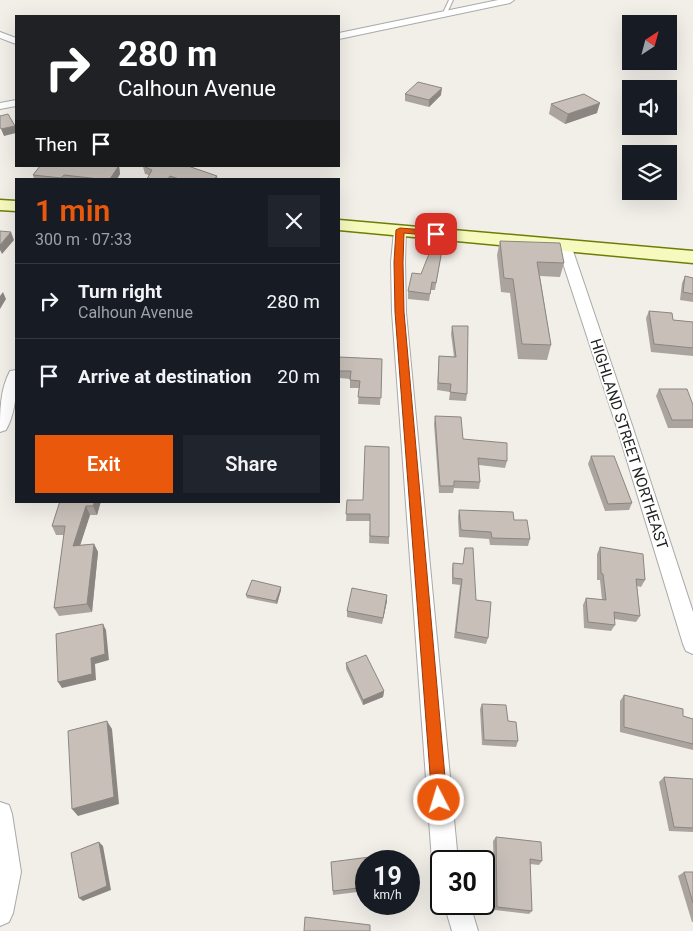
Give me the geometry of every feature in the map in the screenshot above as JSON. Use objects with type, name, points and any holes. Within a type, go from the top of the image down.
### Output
[{"type":"street","points":[[340,36],[510,0]]},
{"type":"street","points":[[0,35],[15,41]]},
{"type":"street","points":[[0,106],[15,103]]},
{"type":"street","points":[[0,205],[15,206]]},
{"type":"street","points":[[340,225],[693,257]]},
{"type":"street","points":[[400,230],[398,262],[399,312],[444,850]]},
{"type":"street","name":"HIGHLAND STREET NORTHEAST","points":[[564,245],[625,428],[693,644]]},
{"type":"street","points":[[0,426],[3,405],[15,377]]},
{"type":"street","points":[[0,814],[8,872],[0,913]]},
{"type":"street","points":[[460,915],[465,931]]},
{"type":"lane","points":[[444,14],[451,0]]},
{"type":"building","points":[[418,82],[442,88],[429,100],[405,94]]},
{"type":"building","points":[[584,94],[600,103],[568,114],[551,104]]},
{"type":"building","points":[[8,114],[15,126],[1,129],[0,116]]},
{"type":"building","points":[[39,167],[118,167],[111,178],[64,175],[61,178],[33,175]]},
{"type":"building","points":[[145,167],[191,167],[217,176],[215,178],[176,178],[170,176],[169,178],[148,178],[152,170]]},
{"type":"building","points":[[0,231],[11,232],[0,245]]},
{"type":"building","points":[[437,234],[445,234],[436,283],[432,282],[430,294],[408,291],[412,273],[421,274]]},
{"type":"building","points":[[500,241],[560,243],[564,263],[537,262],[551,345],[522,344],[513,279],[504,278]]},
{"type":"building","points":[[685,276],[693,278],[693,294],[683,292]]},
{"type":"building","points":[[649,311],[672,313],[673,320],[693,322],[693,348],[654,344]]},
{"type":"building","points":[[452,326],[468,326],[467,394],[450,392],[451,384],[438,383],[439,356],[456,357]]},
{"type":"building","points":[[340,357],[382,359],[381,398],[358,397],[360,381],[350,380],[351,371],[340,371]]},
{"type":"building","points":[[659,389],[687,389],[693,405],[693,420],[672,420]]},
{"type":"building","points":[[435,416],[461,417],[463,439],[507,443],[507,461],[478,458],[480,482],[454,481],[454,486],[440,486]]},
{"type":"building","points":[[365,446],[389,447],[389,537],[370,536],[370,514],[346,514],[347,500],[363,500]]},
{"type":"building","points":[[591,456],[614,456],[632,503],[608,504]]},
{"type":"building","points":[[59,503],[94,503],[93,506],[86,506],[73,546],[94,544],[87,604],[54,608],[65,526],[52,526]]},
{"type":"building","points":[[459,510],[513,512],[514,520],[527,520],[530,539],[492,538],[491,532],[461,530]]},
{"type":"building","points":[[600,547],[643,554],[645,580],[636,579],[640,616],[614,612],[615,625],[588,622],[586,598],[606,600],[603,574],[601,573]]},
{"type":"building","points":[[465,548],[473,548],[476,600],[491,602],[488,638],[456,632],[462,579],[453,578],[453,563],[463,564]]},
{"type":"building","points":[[252,580],[281,587],[276,601],[246,595]]},
{"type":"building","points":[[352,588],[387,595],[383,618],[347,611]]},
{"type":"building","points":[[103,624],[105,654],[91,658],[92,674],[58,682],[56,634]]},
{"type":"building","points":[[366,655],[384,691],[363,700],[346,663]]},
{"type":"building","points":[[624,695],[683,709],[683,716],[693,719],[693,744],[624,727]]},
{"type":"building","points":[[482,704],[506,705],[508,721],[516,722],[518,741],[484,740]]},
{"type":"building","points":[[107,721],[114,797],[72,809],[68,731]]},
{"type":"building","points":[[664,777],[693,779],[693,828],[674,827]]},
{"type":"building","points":[[496,837],[541,842],[542,861],[530,859],[532,911],[497,907]]},
{"type":"building","points":[[99,842],[107,886],[79,898],[71,853]]},
{"type":"building","points":[[355,859],[355,888],[333,891],[331,862]]},
{"type":"building","points":[[684,872],[693,872],[693,903]]},
{"type":"building","points":[[305,917],[370,925],[370,931],[304,931]]},
{"type":"route","points":[[436,234],[400,230],[398,262],[399,312],[439,800]]}]
